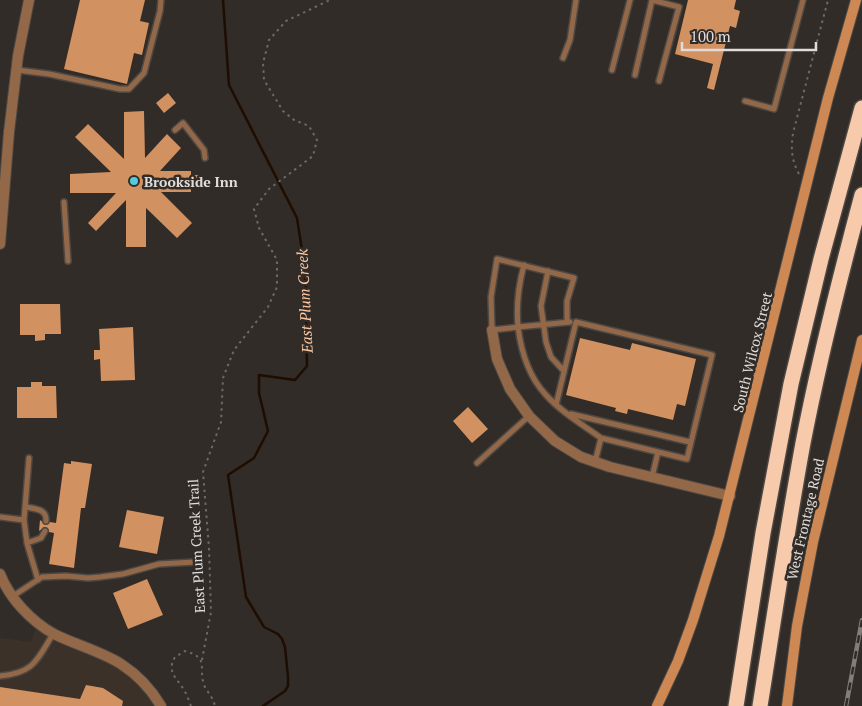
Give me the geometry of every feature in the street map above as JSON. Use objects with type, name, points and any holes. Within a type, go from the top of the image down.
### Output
[{"type":"highway","points":[[736,706],[776,461],[806,319],[862,108]]},
{"type":"highway","points":[[762,706],[780,574],[804,442],[826,337],[862,195]]},
{"type":"highway","points":[[731,706],[750,619]]},
{"type":"main road","name":"South Wilcox Street","points":[[657,706],[671,677],[693,620],[730,496],[828,98],[856,0]]},
{"type":"main road","name":"West Frontage Road","points":[[787,706],[795,640],[812,542],[862,340]]},
{"type":"street","points":[[0,244],[16,70],[29,0]]},
{"type":"street","points":[[492,330],[500,370],[516,400],[529,416],[567,450],[595,462],[730,496]]},
{"type":"street","points":[[0,574],[12,596],[38,622],[54,633],[122,665],[146,685],[161,706]]},
{"type":"lane","points":[[16,70],[49,74],[120,89],[129,89],[144,72],[160,11],[161,0]]},
{"type":"lane","points":[[563,58],[570,40],[576,0]]},
{"type":"lane","points":[[612,70],[630,0]]},
{"type":"lane","points":[[635,75],[652,0],[679,7],[659,81]]},
{"type":"lane","points":[[745,101],[774,109],[803,0]]},
{"type":"lane","points":[[175,130],[183,123],[204,150],[205,158]]},
{"type":"lane","points":[[64,202],[68,261]]},
{"type":"lane","points":[[524,265],[518,289],[516,309],[518,327],[520,346],[530,370],[544,394],[601,438],[686,459],[712,355],[576,322],[567,322],[544,325],[518,327],[492,330],[491,297],[496,259],[524,265],[574,278],[567,301],[567,322]]},
{"type":"lane","points":[[548,271],[541,306],[546,342],[551,357],[564,371]]},
{"type":"lane","points":[[556,405],[576,322]]},
{"type":"lane","points":[[568,413],[690,442]]},
{"type":"lane","points":[[477,463],[529,416]]},
{"type":"lane","points":[[595,462],[601,438]]},
{"type":"lane","points":[[652,477],[658,452]]},
{"type":"lane","points":[[29,458],[24,520],[27,543],[38,580]]},
{"type":"lane","points":[[26,507],[43,511],[46,514],[46,521]]},
{"type":"lane","points":[[0,517],[24,520]]},
{"type":"lane","points":[[27,543],[41,538],[44,531]]},
{"type":"lane","points":[[12,596],[38,580],[52,576],[100,577],[122,574],[158,564],[195,562]]},
{"type":"lane","points":[[0,676],[14,674],[30,667],[54,633]]},
{"type":"path","name":"East Plum Creek Trail","points":[[214,706],[212,697],[205,687],[202,660],[211,612],[209,548],[203,472],[221,422],[223,378],[234,350],[268,307],[276,286],[277,260],[259,228],[254,209],[269,188],[313,156],[317,140],[309,126],[294,120],[283,111],[264,80],[263,63],[269,40],[286,21],[330,0]]},
{"type":"path","points":[[800,180],[792,159],[793,133],[828,0]]},
{"type":"path","points":[[191,706],[184,690],[171,673],[172,662],[179,653],[185,651],[202,660]]},
{"type":"shaded area","points":[[38,623],[122,665],[161,706],[0,706],[0,638],[31,642]]},
{"type":"building","points":[[80,0],[145,0],[140,21],[149,23],[142,55],[134,53],[127,84],[64,69]]},
{"type":"building","points":[[688,0],[736,0],[734,9],[740,11],[736,28],[730,26],[714,90],[707,88],[713,64],[675,54]]},
{"type":"building","points":[[168,93],[176,103],[164,113],[156,103]]},
{"type":"building","name":"Brookside Inn","points":[[144,111],[145,158],[167,134],[181,148],[160,171],[191,171],[191,175],[199,175],[199,187],[191,187],[191,192],[161,192],[192,223],[177,238],[146,208],[146,247],[126,247],[126,200],[96,231],[88,223],[116,193],[70,193],[70,174],[111,172],[75,137],[88,124],[124,159],[124,112]]},
{"type":"building","points":[[20,304],[60,304],[61,334],[45,334],[45,340],[35,341],[35,335],[20,335]]},
{"type":"building","points":[[133,327],[135,380],[101,381],[100,359],[94,360],[94,350],[100,350],[99,329]]},
{"type":"building","points":[[580,338],[630,350],[632,343],[696,359],[685,406],[677,404],[673,420],[628,409],[627,414],[615,411],[616,408],[566,395]]},
{"type":"building","points":[[31,382],[42,382],[42,386],[56,386],[57,418],[17,418],[17,387],[31,387]]},
{"type":"building","points":[[468,407],[488,429],[472,443],[453,421]]},
{"type":"building","points":[[71,461],[92,464],[85,508],[81,508],[74,568],[49,564],[54,533],[49,532],[48,528],[45,527],[39,531],[40,520],[46,525],[50,522],[56,523],[64,463],[71,464]]},
{"type":"building","points":[[127,510],[164,517],[157,554],[119,547]]},
{"type":"building","points":[[147,579],[163,615],[128,629],[113,593]]},
{"type":"building","points":[[86,685],[103,688],[123,701],[122,706],[0,706],[0,687],[80,699]]},
{"type":"waterway","name":"East Plum Creek","points":[[223,0],[229,85],[297,218],[305,270],[307,366],[295,380],[259,375],[259,393],[268,431],[254,458],[228,475],[246,597],[264,627],[278,634],[285,647],[288,686],[285,691],[263,706]]},
{"type":"railway","points":[[846,706],[862,620]]},
{"type":"place","name":"Brookside Inn","points":[[134,181]]}]
